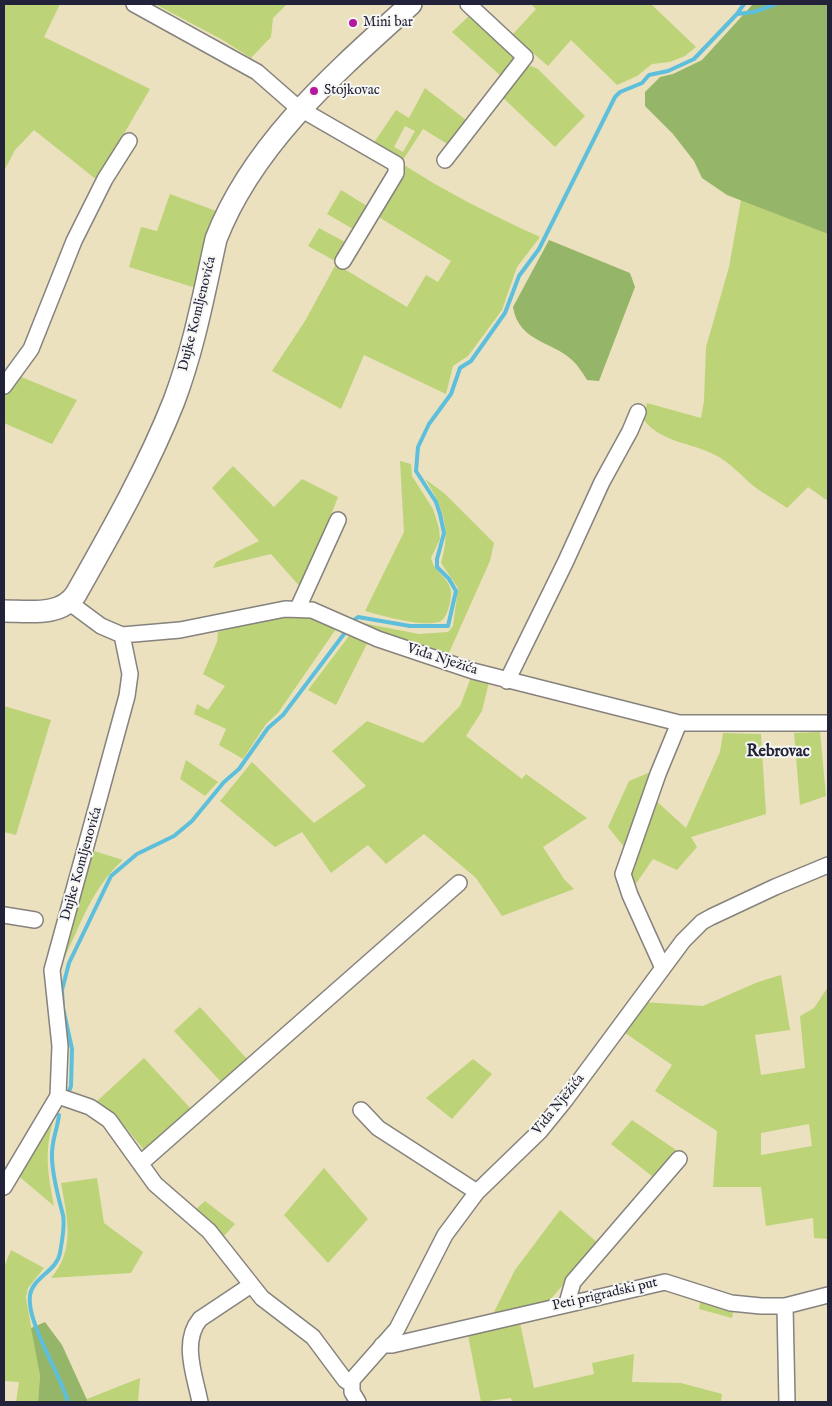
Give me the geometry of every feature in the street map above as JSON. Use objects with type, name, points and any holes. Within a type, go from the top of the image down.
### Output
[{"type":"street","points":[[134,4],[257,72],[297,107],[394,162],[397,166],[396,173],[343,262]]},
{"type":"street","name":"Dujke Komljenovića","points":[[70,603],[156,442],[174,400],[190,350],[216,239],[222,223],[260,159],[303,109],[334,76],[411,4]]},
{"type":"street","points":[[445,160],[525,57],[468,4]]},
{"type":"street","points":[[4,386],[30,349],[74,241],[105,179],[129,141]]},
{"type":"street","points":[[507,680],[565,563],[602,482],[630,431],[638,412]]},
{"type":"street","points":[[298,608],[338,520]]},
{"type":"street","points":[[4,611],[51,610],[70,603]]},
{"type":"street","name":"Vida Nježića","points":[[70,603],[101,626],[122,635],[180,630],[298,608],[312,610],[353,629],[507,680],[679,723],[828,723]]},
{"type":"street","name":"Dujke Komljenovića","points":[[4,1187],[58,1096],[60,1046],[52,970],[127,696],[130,674],[122,635]]},
{"type":"street","points":[[662,966],[623,874],[658,774],[679,723]]},
{"type":"street","name":"Vida Nježića","points":[[351,1384],[356,1374],[397,1329],[445,1235],[477,1192],[540,1130],[566,1099],[662,966],[688,934],[702,922],[774,887],[828,865]]},
{"type":"street","points":[[140,1163],[459,883]]},
{"type":"street","points":[[4,915],[34,920]]},
{"type":"street","points":[[58,1096],[90,1107],[102,1114],[125,1139],[160,1189],[213,1236],[251,1285],[273,1308],[313,1337],[345,1380],[351,1384],[352,1392],[358,1402]]},
{"type":"street","points":[[361,1110],[378,1128],[477,1192]]},
{"type":"street","points":[[567,1303],[573,1282],[679,1159]]},
{"type":"street","name":"Peti prigradski put","points":[[382,1345],[392,1345],[471,1328],[567,1303],[665,1282],[731,1303],[785,1306],[828,1294]]},
{"type":"street","points":[[200,1402],[190,1353],[194,1326],[200,1319],[251,1285]]},
{"type":"street","points":[[785,1306],[787,1402]]},
{"type":"green space","points":[[4,4],[60,4],[44,37],[150,89],[97,180],[34,130],[15,150],[4,171]]},
{"type":"green space","points":[[155,4],[287,4],[273,18],[271,37],[251,58],[221,39]]},
{"type":"green space","points":[[531,4],[651,4],[696,47],[685,56],[670,62],[652,64],[637,76],[617,85],[571,40],[548,66],[512,35],[536,9]]},
{"type":"green space","points":[[753,4],[828,4],[828,234],[727,195],[702,178],[694,161],[673,134],[645,106],[645,92],[660,77],[673,74],[702,60]]},
{"type":"green space","points":[[471,14],[518,57],[502,77],[452,32]]},
{"type":"green space","points":[[531,66],[538,69],[585,116],[555,147],[500,95],[527,67]]},
{"type":"green space","points":[[425,88],[466,120],[449,145],[423,129],[401,163],[469,203],[540,237],[517,267],[502,310],[468,356],[453,366],[446,394],[364,355],[341,409],[272,371],[305,321],[336,264],[407,307],[426,275],[438,282],[451,261],[377,216],[401,177],[373,144],[396,110],[409,118]],"holes":[[[405,126],[415,131],[403,152],[394,147]]]},
{"type":"green space","points":[[341,190],[367,206],[353,229],[327,214]]},
{"type":"green space","points":[[170,194],[219,212],[196,288],[129,267],[141,227],[157,231]]},
{"type":"green space","points":[[741,200],[828,234],[828,501],[808,487],[787,508],[755,487],[720,458],[706,451],[667,438],[650,427],[643,419],[647,403],[701,418],[704,401],[706,347],[729,267]]},
{"type":"green space","points":[[319,228],[345,242],[335,261],[308,246]]},
{"type":"green space","points":[[549,240],[630,273],[635,287],[599,381],[587,380],[568,356],[530,335],[517,319],[513,307]]},
{"type":"green space","points":[[19,376],[77,400],[52,444],[4,423],[4,394]]},
{"type":"green space","points":[[400,461],[411,464],[412,476],[433,509],[439,528],[440,539],[431,558],[435,567],[450,586],[451,595],[447,613],[439,622],[412,622],[365,611],[404,532]]},
{"type":"green space","points":[[233,466],[274,507],[302,479],[338,497],[302,589],[271,554],[213,568],[216,562],[259,541],[212,488]]},
{"type":"green space","points":[[425,479],[444,493],[494,543],[490,561],[448,655],[433,648],[361,628],[363,623],[419,634],[448,632],[453,626],[458,588],[441,563],[445,540],[444,520],[437,500]]},
{"type":"green space","points":[[282,615],[318,618],[338,626],[278,713],[266,724],[243,759],[219,745],[226,729],[194,714],[197,704],[208,710],[225,686],[203,674],[217,642],[218,632]]},
{"type":"green space","points":[[352,632],[369,640],[336,705],[308,690]]},
{"type":"green space","points":[[472,675],[489,682],[482,711],[466,736],[522,779],[526,774],[587,818],[543,847],[564,879],[574,889],[502,916],[476,878],[424,834],[386,864],[368,845],[331,873],[302,832],[275,847],[220,801],[252,762],[314,823],[366,786],[332,751],[367,721],[423,743],[460,706]]},
{"type":"green space","points":[[4,706],[51,720],[16,835],[4,832]]},
{"type":"green space","points":[[820,732],[826,796],[800,805],[794,733]]},
{"type":"green space","points":[[723,733],[761,734],[766,814],[691,837],[697,847],[677,870],[653,859],[633,888],[630,868],[653,798],[686,828],[720,752]]},
{"type":"green space","points":[[186,760],[218,782],[205,796],[180,779]]},
{"type":"green space","points":[[653,771],[625,848],[608,827],[629,781]]},
{"type":"green space","points":[[91,850],[123,860],[96,893],[65,957],[63,949]]},
{"type":"green space","points":[[781,975],[790,1030],[755,1035],[761,1075],[805,1068],[800,1016],[814,1008],[828,987],[828,1239],[814,1238],[813,1218],[766,1226],[761,1187],[713,1187],[717,1131],[655,1091],[672,1065],[625,1033],[644,1002],[703,1006],[758,982]],"holes":[[[809,1124],[812,1146],[761,1155],[761,1133]]]},
{"type":"green space","points":[[200,1007],[247,1059],[222,1083],[174,1031]]},
{"type":"green space","points":[[144,1058],[192,1110],[147,1150],[144,1150],[126,1128],[96,1102]]},
{"type":"green space","points":[[473,1059],[492,1074],[452,1119],[426,1098]]},
{"type":"green space","points":[[50,1120],[53,1121],[50,1133],[48,1164],[54,1206],[15,1173]]},
{"type":"green space","points":[[632,1120],[679,1152],[657,1180],[611,1144]]},
{"type":"green space","points":[[324,1168],[368,1219],[328,1263],[284,1215]]},
{"type":"green space","points":[[97,1178],[104,1223],[143,1252],[131,1273],[51,1278],[59,1267],[67,1244],[67,1221],[61,1183]]},
{"type":"green space","points":[[205,1201],[235,1224],[223,1237],[195,1210]]},
{"type":"green space","points":[[560,1210],[599,1244],[549,1301],[492,1316],[515,1270]]},
{"type":"green space","points":[[11,1250],[44,1268],[28,1288],[26,1298],[40,1376],[38,1402],[16,1402],[19,1382],[4,1381],[4,1267]]},
{"type":"green space","points":[[701,1298],[734,1306],[732,1318],[699,1309]]},
{"type":"green space","points":[[45,1322],[62,1345],[88,1402],[38,1402],[40,1376],[31,1328]]},
{"type":"green space","points":[[520,1323],[534,1388],[594,1374],[592,1363],[634,1354],[632,1382],[681,1383],[722,1394],[721,1402],[512,1402],[511,1398],[481,1402],[468,1335]]},
{"type":"green space","points":[[140,1378],[138,1402],[88,1402],[87,1399]]},
{"type":"waterway","points":[[737,14],[744,4]]},
{"type":"waterway","points":[[354,620],[358,617],[410,626],[448,626],[456,591],[449,579],[437,567],[437,559],[444,533],[440,514],[436,502],[416,471],[418,447],[429,424],[451,394],[460,368],[471,361],[505,313],[519,276],[539,249],[615,97],[620,92],[642,83],[649,75],[668,71],[694,59],[737,14],[754,12],[776,4]]},
{"type":"waterway","points":[[68,1094],[71,1086],[72,1049],[63,1008],[62,990],[69,963],[111,876],[137,854],[174,836],[192,821],[224,782],[239,769],[268,728],[283,715],[344,634]]},
{"type":"waterway","points":[[59,1115],[52,1146],[52,1159],[64,1219],[62,1244],[58,1259],[32,1289],[30,1306],[38,1333],[68,1402]]},
{"type":"place","name":"Mini bar","points":[[353,23]]},
{"type":"place","name":"Stojkovac","points":[[314,91]]},
{"type":"district","name":"Rebrovac","points":[[778,753]]}]
